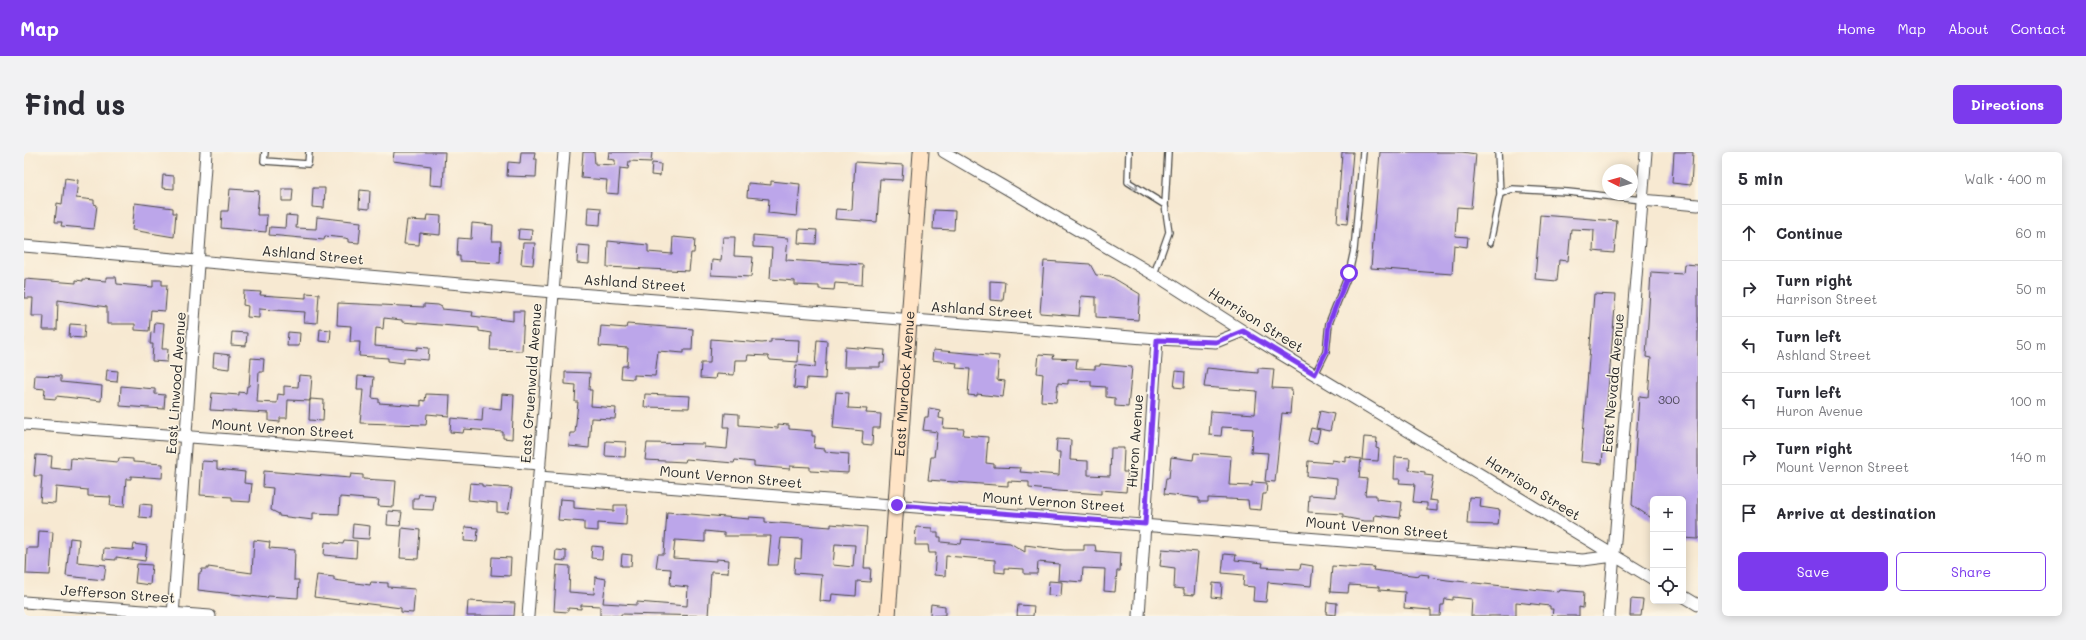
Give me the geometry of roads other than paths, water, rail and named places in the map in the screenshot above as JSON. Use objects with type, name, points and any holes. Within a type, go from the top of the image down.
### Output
[{"type":"main road","name":"East Murdock Avenue","points":[[888,616],[921,152]]},
{"type":"street","name":"East Linwood Avenue","points":[[173,614],[187,436],[206,152]]},
{"type":"street","name":"East Gruenwald Avenue","points":[[528,616],[564,152]]},
{"type":"street","name":"Harrison Street","points":[[944,152],[1154,274],[1243,331],[1650,577]]},
{"type":"street","name":"East Nevada Avenue","points":[[1609,616],[1646,152]]},
{"type":"street","points":[[1642,200],[1698,205]]},
{"type":"street","name":"Ashland Street","points":[[24,246],[199,260],[553,292],[1157,340],[1216,342],[1243,331]]},
{"type":"street","name":"Huron Avenue","points":[[1139,616],[1157,340]]},
{"type":"street","name":"Mount Vernon Street","points":[[24,424],[540,464]]},
{"type":"street","name":"Mount Vernon Street","points":[[539,477],[1583,560],[1614,556]]},
{"type":"street","points":[[1686,598],[1698,605]]},
{"type":"street","name":"Jefferson Street","points":[[24,602],[210,616]]},
{"type":"lane","points":[[265,152],[264,161],[308,164],[309,152]]},
{"type":"lane","points":[[1129,152],[1128,182],[1165,205]]},
{"type":"lane","points":[[1154,274],[1168,232],[1165,205],[1168,152]]},
{"type":"lane","points":[[1315,374],[1326,352],[1329,323],[1349,273],[1354,250],[1363,152]]},
{"type":"lane","points":[[1490,243],[1500,194],[1498,152]]},
{"type":"lane","points":[[1500,194],[1512,189],[1568,192],[1642,200]]}]
